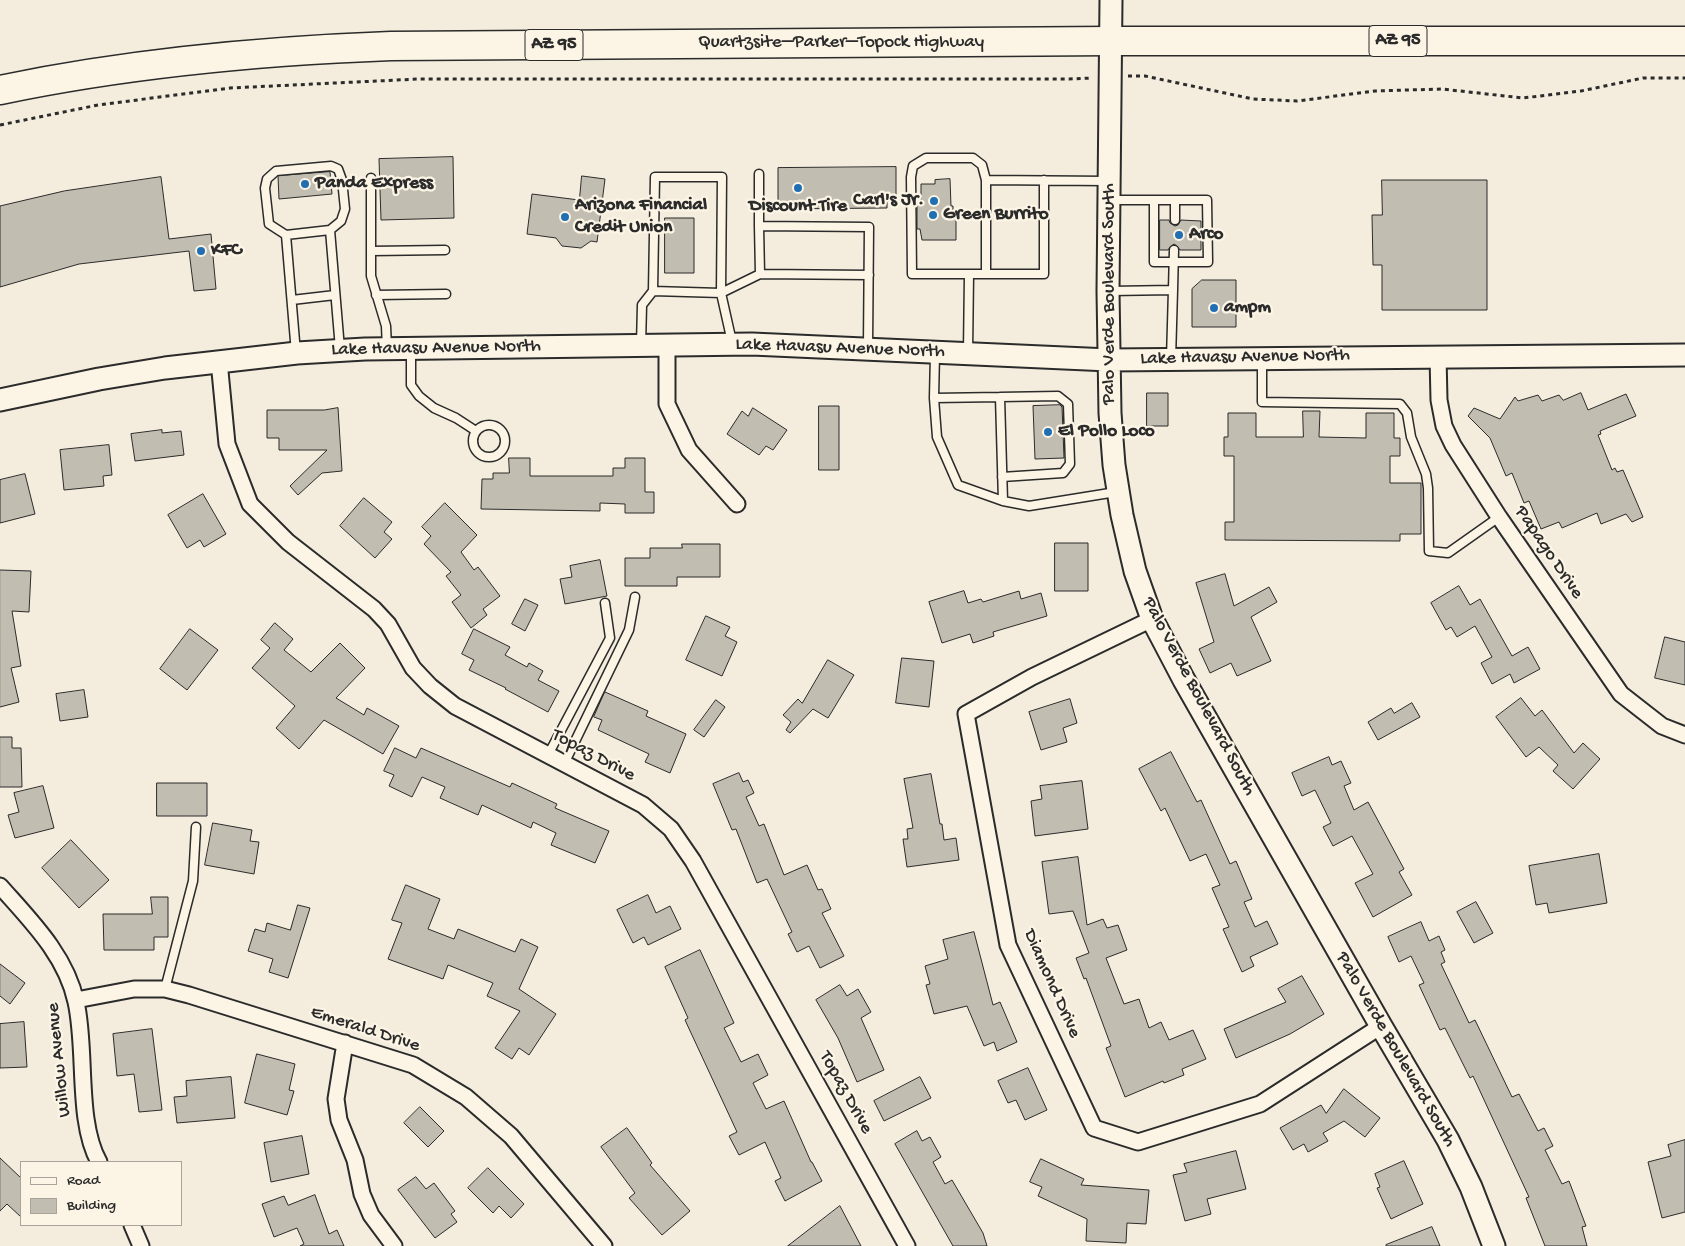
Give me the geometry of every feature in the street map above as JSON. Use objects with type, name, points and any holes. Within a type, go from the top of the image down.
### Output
[{"type":"highway","name":"Quartzsite–Parker–Topock Highway","points":[[0,90],[99,72],[172,62],[318,48],[1111,41],[1685,41]]},
{"type":"main road","name":"Palo Verde Boulevard South","points":[[1111,0],[1108,291],[1110,413],[1118,492],[1135,572],[1152,619],[1184,680],[1448,1140],[1471,1187],[1494,1246]]},
{"type":"main road","name":"Lake Havasu Avenue North","points":[[0,400],[99,379],[219,361],[296,353],[411,348],[732,344],[1108,360],[1685,354]]},
{"type":"street","points":[[667,345],[667,404],[689,450],[737,504]]},
{"type":"street","name":"Papago Drive","points":[[1438,356],[1439,400],[1444,426],[1453,445],[1499,517],[1621,694],[1662,726],[1685,735]]},
{"type":"street","name":"Topaz Drive","points":[[219,361],[227,444],[250,504],[288,542],[374,609],[388,624],[413,668],[430,686],[455,706],[644,805],[670,829],[693,860],[907,1246]]},
{"type":"street","name":"Diamond Drive","points":[[1152,619],[1032,677],[966,714],[1008,945],[1094,1128],[1138,1142],[1260,1104],[1381,1026]]},
{"type":"street","name":"Willow Avenue","points":[[0,886],[46,938],[64,968],[76,1000],[86,1120],[95,1155],[99,1161]]},
{"type":"street","name":"Emerald Drive","points":[[76,1000],[134,989],[165,989],[413,1065],[466,1097],[511,1136],[604,1246]]},
{"type":"street","points":[[345,1044],[336,1099],[339,1120],[355,1160],[362,1194],[371,1215],[394,1246]]},
{"type":"street","points":[[132,1226],[141,1246]]},
{"type":"lane","points":[[986,274],[986,180],[982,165],[973,158],[926,158],[913,166],[911,177],[912,274],[986,274],[1044,274],[1044,180]]},
{"type":"lane","points":[[331,166],[338,169],[342,180],[344,209],[341,221],[330,230],[286,235],[269,224],[265,188],[267,179],[276,171],[331,166]]},
{"type":"lane","points":[[759,174],[760,274]]},
{"type":"lane","points":[[641,345],[642,305],[653,291],[655,177],[722,177],[721,292],[732,344]]},
{"type":"lane","points":[[371,178],[371,276],[386,326],[387,349]]},
{"type":"lane","points":[[986,180],[1044,180],[1110,190],[1154,200],[1207,200],[1208,262],[1154,262],[1154,200]]},
{"type":"lane","points":[[1175,200],[1175,220]]},
{"type":"lane","points":[[760,226],[869,228],[868,349]]},
{"type":"lane","points":[[330,230],[340,351]]},
{"type":"lane","points":[[286,235],[296,353]]},
{"type":"lane","points":[[371,251],[445,250]]},
{"type":"lane","points":[[1171,359],[1174,250]]},
{"type":"lane","points":[[653,291],[721,292],[760,274],[869,275]]},
{"type":"lane","points":[[968,354],[969,274]]},
{"type":"lane","points":[[1108,291],[1173,290]]},
{"type":"lane","points":[[376,295],[446,294]]},
{"type":"lane","points":[[292,300],[335,295]]},
{"type":"lane","points":[[411,348],[411,385],[419,396],[434,408],[456,418],[476,432]]},
{"type":"lane","points":[[935,352],[934,398],[937,436],[958,485],[1003,501],[1029,506],[1118,492]]},
{"type":"lane","points":[[1262,358],[1262,402],[1400,404],[1407,413],[1411,436],[1426,474],[1430,551],[1448,554],[1499,517]]},
{"type":"lane","points":[[934,398],[1058,396],[1068,404],[1070,464],[1063,473],[1002,477]]},
{"type":"lane","points":[[1000,397],[1003,501]]},
{"type":"lane","points":[[489,424],[495,425],[500,429],[504,434],[505,440],[501,452],[496,456],[489,457],[483,456],[478,452],[472,441],[476,432],[489,424]]},
{"type":"lane","points":[[564,764],[629,630],[636,597]]},
{"type":"lane","points":[[548,755],[610,638],[605,603]]},
{"type":"lane","points":[[165,989],[193,881],[196,827]]},
{"type":"path","points":[[0,125],[98,106],[230,88],[419,79],[1069,79],[1146,76],[1254,99],[1297,101],[1374,90],[1442,89],[1524,98],[1581,90],[1643,78],[1685,78]]},
{"type":"building","points":[[453,157],[454,218],[381,220],[379,159]]},
{"type":"building","points":[[896,167],[896,196],[887,196],[887,208],[778,209],[778,168]]},
{"type":"building","name":"Panda Express","points":[[330,172],[332,194],[279,199],[278,176]]},
{"type":"building","name":"Arizona Financial Credit Union","points":[[582,176],[605,179],[597,242],[591,241],[581,248],[562,246],[556,238],[527,234],[532,194],[579,200]]},
{"type":"building","points":[[161,177],[169,239],[211,234],[216,289],[194,291],[189,251],[79,264],[0,287],[0,206],[64,191]]},
{"type":"building","points":[[950,179],[951,206],[953,206],[953,219],[956,219],[956,240],[922,240],[920,229],[917,229],[917,202],[921,202],[921,184],[935,184],[935,180]]},
{"type":"building","points":[[1382,180],[1487,180],[1487,310],[1382,310],[1382,265],[1373,265],[1372,215],[1382,215]]},
{"type":"building","points":[[665,218],[694,218],[694,273],[665,273]]},
{"type":"building","name":"Arco","points":[[1160,220],[1169,220],[1175,226],[1181,220],[1201,221],[1201,250],[1180,250],[1174,244],[1168,250],[1160,250]]},
{"type":"building","name":"ampm","points":[[1202,280],[1236,280],[1236,327],[1192,327],[1192,289]]},
{"type":"building","points":[[1147,393],[1168,393],[1168,426],[1147,426]]},
{"type":"building","points":[[1581,393],[1588,410],[1626,394],[1636,416],[1600,431],[1601,434],[1598,435],[1612,470],[1615,468],[1617,472],[1623,470],[1643,517],[1632,522],[1626,514],[1601,524],[1597,513],[1562,528],[1559,522],[1541,529],[1529,501],[1524,503],[1512,473],[1506,476],[1490,438],[1468,416],[1474,408],[1500,419],[1515,397],[1518,401],[1538,395],[1542,401],[1559,395],[1563,400]]},
{"type":"building","name":"El Pollo Loco","points":[[1060,405],[1062,407],[1064,458],[1035,459],[1033,406]]},
{"type":"building","points":[[819,406],[839,406],[839,470],[819,470]]},
{"type":"building","points":[[338,408],[342,471],[322,473],[298,495],[290,486],[327,450],[279,450],[279,438],[267,438],[267,410],[324,410]]},
{"type":"building","points":[[753,408],[787,430],[773,450],[766,446],[759,455],[727,434],[742,411],[748,416]]},
{"type":"building","points":[[1303,411],[1320,411],[1319,437],[1366,438],[1366,413],[1394,413],[1394,438],[1400,438],[1400,456],[1390,456],[1390,483],[1421,483],[1421,534],[1400,534],[1400,541],[1225,540],[1225,522],[1234,522],[1234,456],[1224,456],[1224,437],[1228,437],[1228,413],[1256,413],[1256,437],[1303,437]]},
{"type":"building","points":[[162,430],[162,433],[181,431],[184,455],[135,461],[131,434]]},
{"type":"building","points":[[109,445],[112,475],[103,476],[104,486],[64,490],[60,450]]},
{"type":"building","points":[[509,458],[530,458],[530,476],[613,476],[613,468],[625,468],[625,458],[645,458],[645,492],[654,492],[654,513],[625,513],[625,504],[600,503],[600,511],[481,509],[482,479],[493,479],[493,473],[509,473]]},
{"type":"building","points":[[25,474],[35,514],[0,523],[0,480]]},
{"type":"building","points":[[203,494],[226,534],[204,547],[200,540],[187,548],[168,515]]},
{"type":"building","points":[[364,498],[392,522],[384,532],[392,539],[375,558],[340,526]]},
{"type":"building","points":[[445,503],[477,535],[461,552],[474,570],[478,567],[500,596],[483,609],[487,615],[471,628],[452,602],[461,595],[446,576],[451,572],[424,544],[431,536],[422,527]]},
{"type":"building","points":[[1055,543],[1088,543],[1088,591],[1055,591]]},
{"type":"building","points":[[682,544],[720,544],[720,577],[677,577],[677,586],[625,586],[625,558],[650,558],[650,548],[682,548]]},
{"type":"building","points":[[600,560],[607,596],[565,604],[560,579],[572,577],[570,566]]},
{"type":"building","points":[[0,570],[31,571],[29,612],[12,611],[21,666],[11,668],[19,702],[0,707]]},
{"type":"building","points":[[1225,574],[1234,606],[1269,587],[1277,602],[1251,617],[1271,661],[1237,676],[1231,663],[1210,673],[1199,649],[1214,642],[1196,583]]},
{"type":"building","points":[[1459,586],[1470,605],[1480,599],[1512,656],[1528,647],[1540,669],[1514,683],[1510,674],[1492,684],[1481,663],[1492,657],[1475,626],[1457,637],[1451,627],[1446,630],[1431,603]]},
{"type":"building","points":[[964,591],[968,603],[981,599],[983,602],[1019,591],[1021,599],[1041,593],[1047,616],[993,632],[994,636],[973,643],[970,634],[942,643],[929,602]]},
{"type":"building","points":[[525,599],[538,605],[525,631],[512,624]]},
{"type":"building","points":[[706,616],[730,627],[725,636],[737,642],[722,676],[686,660]]},
{"type":"building","points":[[275,623],[293,639],[284,650],[311,672],[340,643],[365,668],[336,698],[364,715],[367,708],[399,726],[383,754],[324,720],[299,749],[276,728],[295,706],[252,668],[270,648],[261,640]]},
{"type":"building","points":[[190,629],[218,650],[187,690],[160,669]]},
{"type":"building","points":[[474,629],[510,647],[505,655],[527,667],[529,663],[543,671],[538,680],[559,691],[548,712],[469,670],[474,660],[462,654]]},
{"type":"building","points":[[1665,637],[1685,642],[1685,685],[1655,678]]},
{"type":"building","points":[[902,658],[934,661],[929,707],[896,703]]},
{"type":"building","points":[[828,660],[854,675],[828,718],[813,709],[790,733],[786,730],[791,722],[783,715],[798,699],[802,703]]},
{"type":"building","points":[[84,690],[88,717],[60,721],[56,694]]},
{"type":"building","points":[[605,692],[648,711],[646,716],[686,734],[670,773],[645,762],[649,754],[598,730],[602,720],[594,717]]},
{"type":"building","points":[[1521,698],[1535,716],[1542,710],[1574,753],[1583,743],[1600,759],[1573,789],[1553,771],[1558,765],[1539,747],[1526,757],[1496,717]]},
{"type":"building","points":[[1070,699],[1077,723],[1063,728],[1067,742],[1041,750],[1029,712]]},
{"type":"building","points":[[716,700],[725,707],[704,737],[694,730]]},
{"type":"building","points":[[1412,703],[1420,717],[1378,740],[1368,722],[1391,708],[1394,713]]},
{"type":"building","points":[[0,737],[12,737],[12,748],[21,748],[22,787],[0,787]]},
{"type":"building","points":[[395,748],[416,758],[421,748],[510,787],[512,783],[557,804],[555,808],[609,831],[595,863],[551,845],[556,833],[533,822],[531,828],[482,805],[478,815],[440,798],[445,787],[422,777],[412,797],[389,786],[394,775],[384,771]]},
{"type":"building","points":[[1171,752],[1197,802],[1201,800],[1230,864],[1236,861],[1252,899],[1244,902],[1255,927],[1267,921],[1278,944],[1250,957],[1254,966],[1242,972],[1223,929],[1229,927],[1212,888],[1220,885],[1206,854],[1190,861],[1165,808],[1161,811],[1139,769]]},
{"type":"building","points":[[1329,757],[1332,765],[1341,761],[1351,783],[1344,786],[1354,810],[1368,802],[1404,869],[1399,872],[1412,895],[1373,917],[1355,883],[1373,874],[1352,836],[1333,846],[1323,827],[1331,823],[1315,790],[1302,796],[1292,773]]},
{"type":"building","points":[[739,773],[743,782],[748,780],[754,793],[746,797],[759,826],[764,824],[784,875],[807,865],[818,890],[822,889],[831,909],[822,913],[844,956],[820,968],[809,946],[797,952],[788,934],[792,932],[767,879],[757,883],[736,829],[732,830],[713,784]]},
{"type":"building","points":[[931,774],[944,840],[956,838],[959,860],[907,867],[903,839],[908,839],[907,829],[913,828],[904,779]]},
{"type":"building","points":[[1082,781],[1088,829],[1035,836],[1031,801],[1042,799],[1040,786]]},
{"type":"building","points":[[157,783],[207,783],[207,816],[157,816]]},
{"type":"building","points":[[43,786],[54,828],[15,838],[8,815],[19,812],[14,793]]},
{"type":"building","points":[[213,823],[252,830],[250,841],[259,842],[254,874],[205,865]]},
{"type":"building","points":[[71,840],[109,880],[79,908],[42,868]]},
{"type":"building","points":[[1599,854],[1607,903],[1549,913],[1547,903],[1536,905],[1529,866]]},
{"type":"building","points":[[1078,857],[1087,925],[1103,919],[1107,928],[1118,925],[1127,950],[1106,958],[1124,1004],[1139,999],[1149,1028],[1161,1022],[1169,1040],[1193,1030],[1206,1059],[1182,1069],[1184,1075],[1164,1083],[1163,1081],[1125,1097],[1106,1048],[1111,1046],[1086,978],[1084,979],[1076,958],[1089,953],[1073,911],[1049,914],[1042,862]]},
{"type":"building","points":[[406,885],[440,899],[428,929],[454,939],[458,929],[515,952],[521,939],[538,947],[519,989],[556,1014],[529,1055],[519,1048],[512,1059],[495,1048],[520,1011],[487,996],[493,983],[448,965],[443,979],[388,959],[402,923],[392,920]]},
{"type":"building","points":[[648,895],[656,913],[670,906],[681,929],[648,945],[644,937],[633,943],[617,910]]},
{"type":"building","points":[[151,897],[168,897],[168,937],[154,937],[154,950],[104,950],[103,914],[152,914]]},
{"type":"building","points":[[1476,902],[1493,933],[1474,943],[1457,912]]},
{"type":"building","points":[[298,905],[310,908],[288,978],[269,972],[273,959],[248,951],[255,929],[265,932],[267,923],[290,930]]},
{"type":"building","points":[[1421,922],[1429,941],[1439,936],[1445,950],[1441,952],[1445,962],[1441,964],[1469,1023],[1475,1020],[1512,1097],[1519,1094],[1538,1131],[1544,1128],[1553,1146],[1545,1150],[1562,1184],[1569,1181],[1586,1226],[1582,1227],[1587,1246],[1545,1246],[1526,1198],[1529,1197],[1473,1076],[1470,1078],[1445,1028],[1440,1030],[1419,985],[1424,983],[1411,956],[1399,962],[1388,937]]},
{"type":"building","points":[[974,932],[993,1005],[1000,1002],[1017,1042],[997,1051],[994,1042],[984,1046],[967,1006],[934,1014],[926,985],[930,984],[925,966],[948,959],[943,940]]},
{"type":"building","points":[[700,950],[734,1023],[724,1028],[741,1062],[758,1054],[768,1075],[753,1083],[766,1109],[784,1101],[811,1162],[822,1181],[785,1201],[775,1181],[781,1178],[765,1142],[739,1155],[729,1136],[737,1132],[685,1020],[688,1018],[665,967]]},
{"type":"building","points":[[0,964],[25,983],[10,1004],[0,996]]},
{"type":"building","points":[[1302,976],[1324,1014],[1290,1034],[1236,1058],[1224,1029],[1286,1002],[1278,989]]},
{"type":"building","points":[[840,985],[847,996],[858,989],[871,1012],[861,1018],[884,1070],[857,1082],[838,1038],[816,1000]]},
{"type":"building","points":[[24,1022],[27,1067],[0,1068],[0,1024]]},
{"type":"building","points":[[152,1029],[162,1110],[139,1112],[134,1074],[117,1076],[113,1034]]},
{"type":"building","points":[[257,1054],[295,1064],[289,1090],[294,1091],[287,1115],[245,1103]]},
{"type":"building","points":[[1028,1068],[1047,1110],[1025,1120],[1016,1100],[1008,1103],[998,1081]]},
{"type":"building","points":[[231,1077],[235,1118],[177,1123],[174,1097],[187,1096],[186,1081]]},
{"type":"building","points":[[920,1077],[931,1098],[884,1121],[874,1101]]},
{"type":"building","points":[[1344,1089],[1380,1118],[1365,1137],[1344,1121],[1323,1133],[1328,1141],[1308,1152],[1304,1144],[1293,1150],[1280,1128],[1321,1105],[1326,1113]]},
{"type":"building","points":[[420,1107],[444,1131],[428,1147],[404,1123]]},
{"type":"building","points":[[627,1128],[652,1163],[650,1165],[690,1211],[662,1235],[629,1198],[635,1193],[601,1147]]},
{"type":"building","points":[[917,1131],[922,1141],[930,1137],[941,1157],[933,1162],[945,1184],[952,1180],[983,1233],[987,1246],[953,1246],[895,1144]]},
{"type":"building","points":[[302,1136],[309,1174],[271,1182],[264,1143]]},
{"type":"building","points":[[1685,1140],[1685,1212],[1662,1218],[1648,1162],[1671,1156],[1668,1145]]},
{"type":"building","points":[[1236,1151],[1246,1189],[1207,1199],[1211,1214],[1185,1221],[1173,1175],[1187,1172],[1184,1164]]},
{"type":"building","points":[[0,1158],[20,1177],[20,1216],[7,1204],[0,1211]]},
{"type":"building","points":[[1041,1159],[1084,1179],[1081,1185],[1149,1190],[1146,1224],[1127,1223],[1126,1243],[1086,1241],[1087,1219],[1038,1196],[1042,1187],[1030,1182]]},
{"type":"building","points":[[1404,1161],[1423,1204],[1391,1219],[1377,1188],[1380,1187],[1375,1174]]},
{"type":"building","points":[[488,1168],[524,1204],[511,1218],[499,1206],[493,1213],[468,1188]]},
{"type":"building","points":[[416,1177],[426,1189],[434,1183],[455,1211],[451,1214],[457,1222],[435,1238],[398,1190]]},
{"type":"building","points":[[315,1195],[329,1234],[337,1230],[344,1246],[300,1246],[304,1244],[297,1228],[274,1237],[262,1204],[284,1196],[288,1205]]},
{"type":"building","points":[[840,1206],[861,1246],[788,1246]]},
{"type":"building","points":[[1432,1227],[1440,1246],[1386,1246],[1386,1245]]},
{"type":"place","name":"Panda Express","points":[[305,184]]},
{"type":"place","name":"Discount Tire","points":[[798,188]]},
{"type":"place","name":"Carl's Jr.","points":[[934,201]]},
{"type":"place","name":"Green Burrito","points":[[933,215]]},
{"type":"place","name":"Arizona Financial Credit Union","points":[[565,217]]},
{"type":"place","name":"Arco","points":[[1179,235]]},
{"type":"place","name":"KFC","points":[[201,251]]},
{"type":"place","name":"ampm","points":[[1214,308]]},
{"type":"place","name":"El Pollo Loco","points":[[1048,432]]}]
